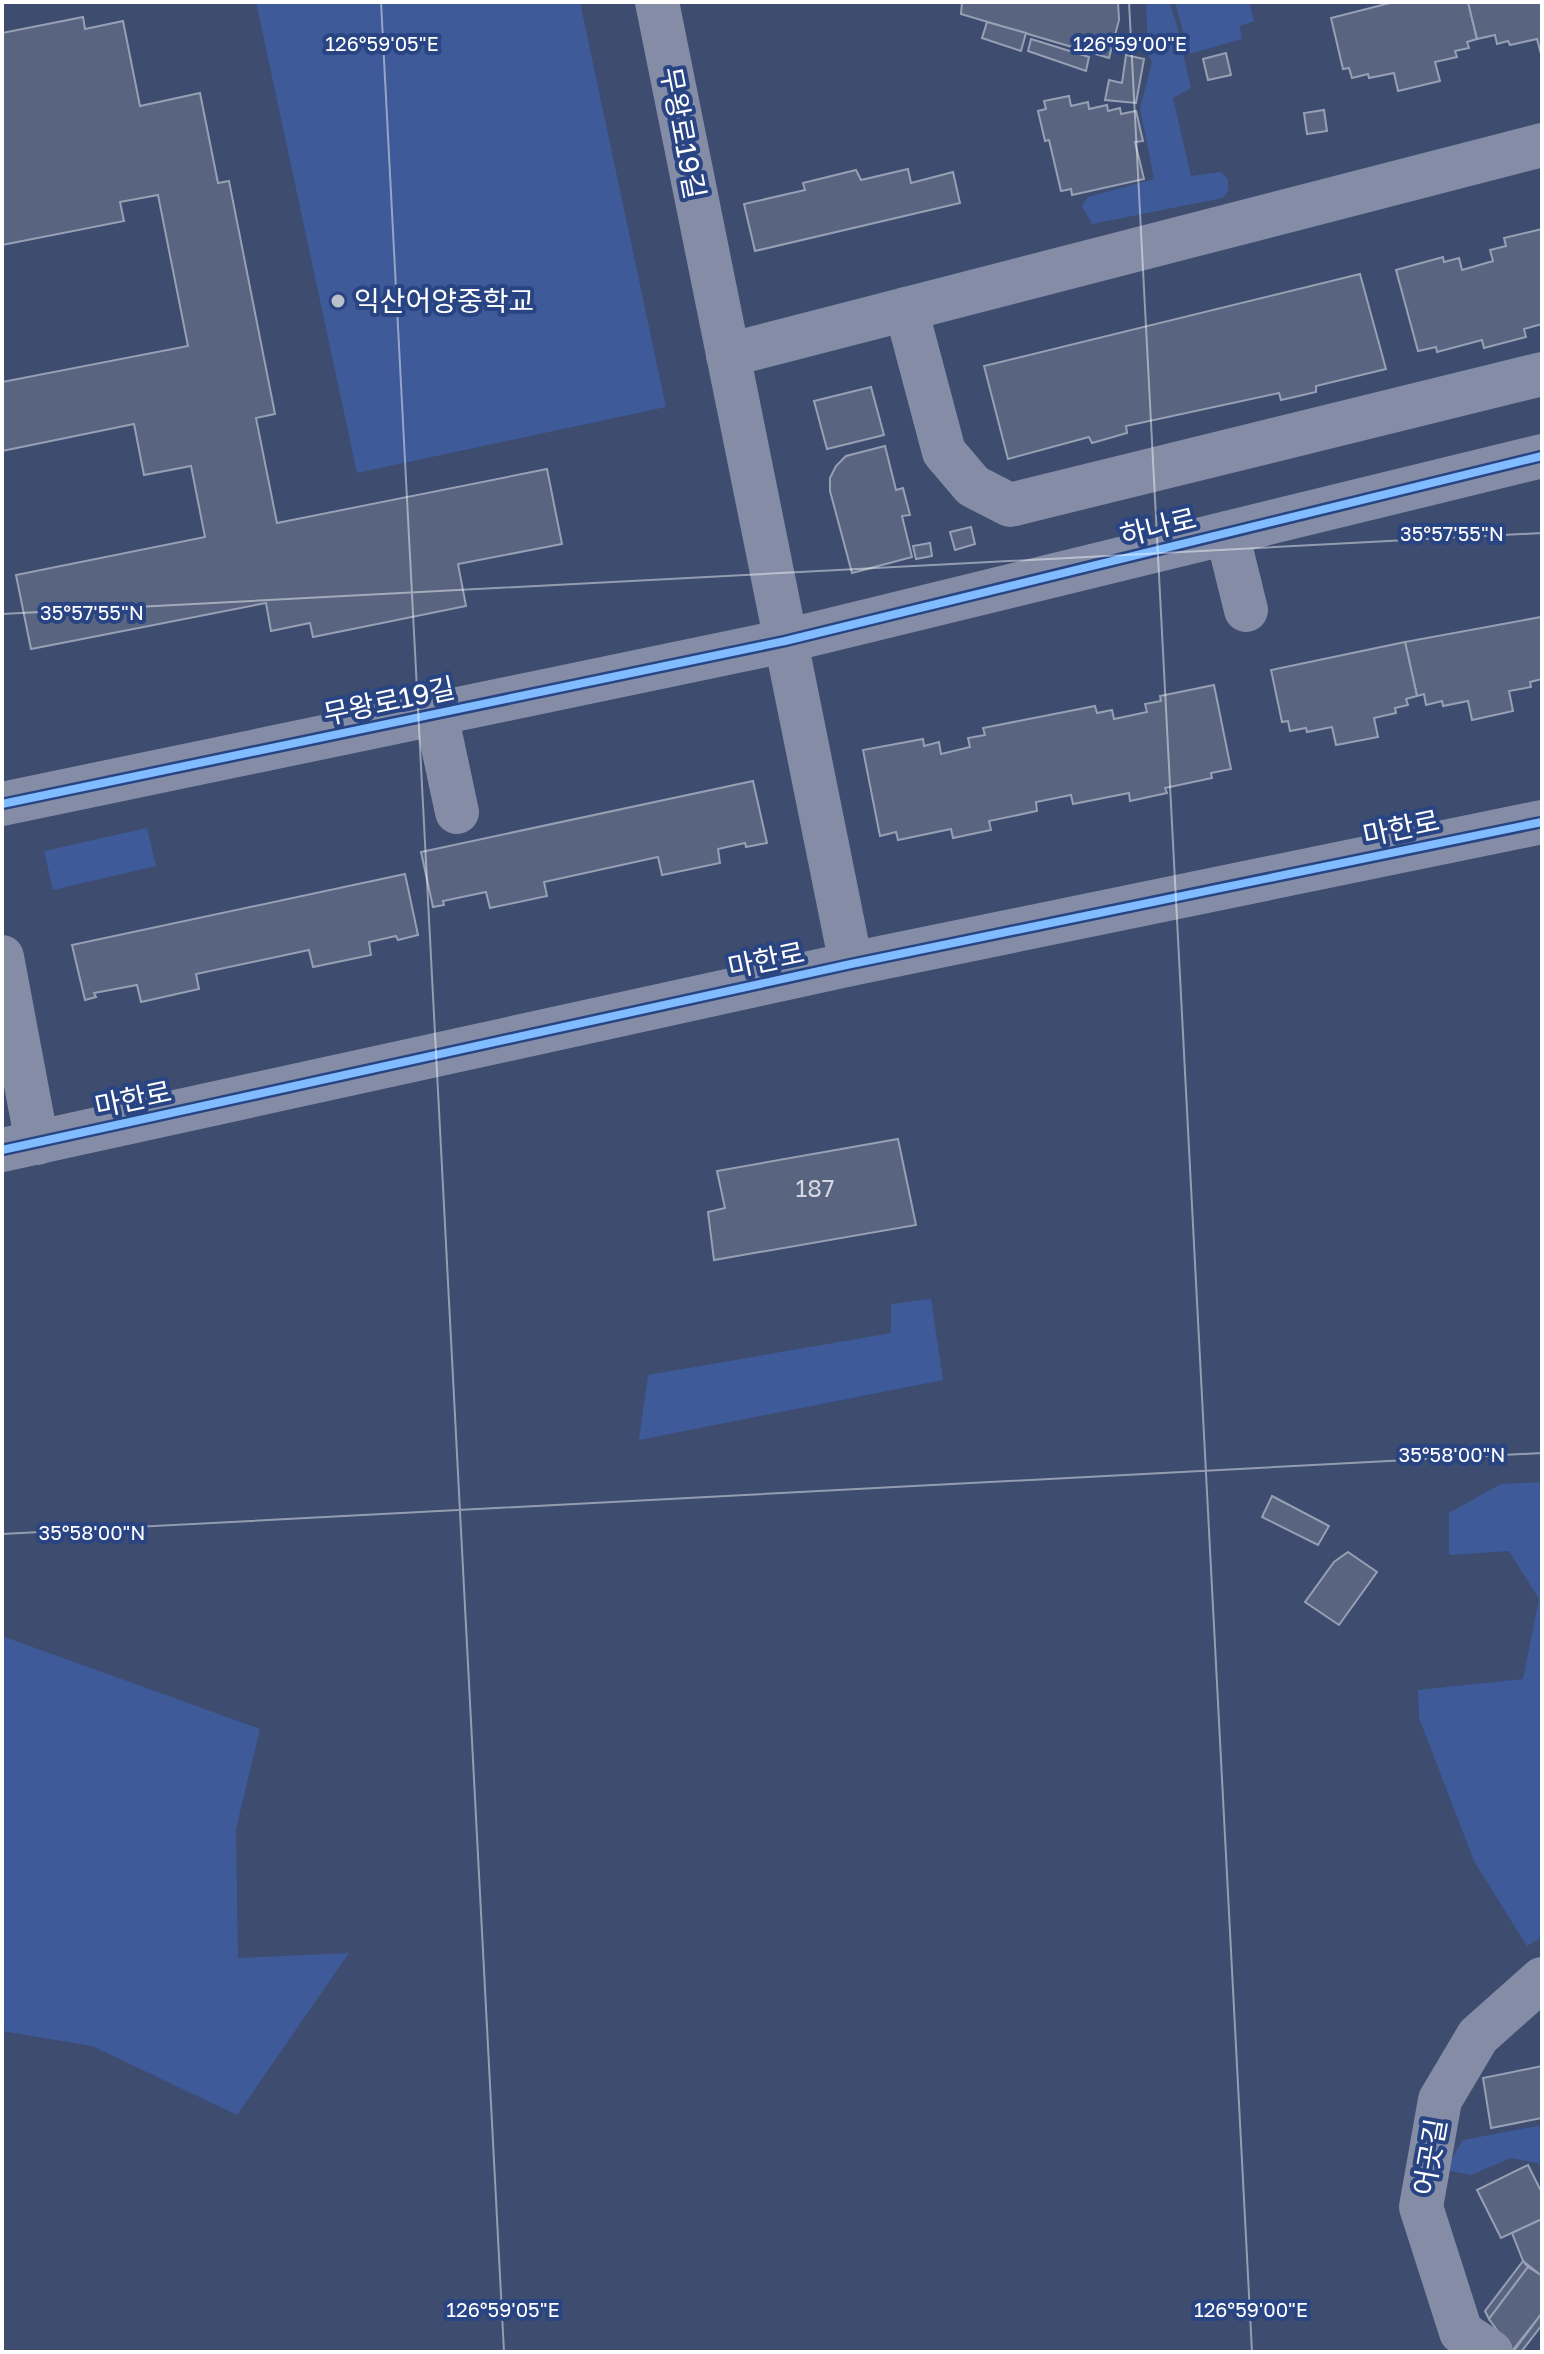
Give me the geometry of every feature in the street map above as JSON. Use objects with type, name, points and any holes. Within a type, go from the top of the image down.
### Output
[{"type":"street","name":"무왕로19길","points":[[657,2],[851,964]]},
{"type":"street","points":[[728,355],[1542,145]]},
{"type":"street","points":[[906,309],[944,452],[973,486],[1010,505],[1542,374]]},
{"type":"street","name":"하나로","points":[[785,641],[1542,456]]},
{"type":"street","points":[[1227,533],[1246,610]]},
{"type":"street","name":"무왕로19길","points":[[2,804],[785,641]]},
{"type":"street","points":[[436,714],[457,812]]},
{"type":"street","name":"마한로","points":[[20,1146],[851,964],[1542,822]]},
{"type":"street","points":[[2,957],[20,1146]]},
{"type":"street","name":"어곳길","points":[[1491,2352],[1461,2332],[1421,2207],[1440,2100],[1478,2036],[1542,1979]]},
{"type":"shaded area","points":[[256,2],[580,2],[666,407],[357,473]]},
{"type":"shaded area","points":[[1146,2],[1169,2],[1176,22],[1191,88],[1173,98],[1191,176],[1221,172],[1228,179],[1228,191],[1223,198],[1092,224],[1082,206],[1088,197],[1154,179],[1140,108],[1152,62],[1148,54]]},
{"type":"shaded area","points":[[1175,2],[1249,2],[1254,21],[1240,26],[1242,39],[1189,54]]},
{"type":"shaded area","points":[[147,828],[156,866],[53,890],[44,851]]},
{"type":"shaded area","points":[[931,1299],[943,1380],[639,1440],[648,1375],[891,1333],[891,1304]]},
{"type":"shaded area","points":[[1542,1482],[1542,1937],[1527,1946],[1474,1861],[1419,1718],[1418,1690],[1523,1679],[1539,1599],[1509,1551],[1449,1555],[1449,1513],[1501,1484]]},
{"type":"shaded area","points":[[2,1636],[260,1729],[236,1829],[238,1958],[349,1953],[237,2115],[92,2046],[2,2031]]},
{"type":"shaded area","points":[[1542,2125],[1542,2170],[1538,2163],[1511,2158],[1471,2175],[1445,2170],[1463,2140]]},
{"type":"building","points":[[962,2],[1118,2],[1119,20],[1109,58],[961,14]]},
{"type":"building","points":[[1394,2],[1468,2],[1477,39],[1467,42],[1469,48],[1455,51],[1457,57],[1435,62],[1440,81],[1398,91],[1394,73],[1352,78],[1349,68],[1343,69],[1331,18]]},
{"type":"building","points":[[1468,2],[1542,2],[1542,58],[1537,39],[1510,45],[1508,41],[1497,44],[1495,35],[1477,39]]},
{"type":"building","points":[[83,17],[85,29],[123,21],[140,106],[200,93],[218,183],[229,181],[275,414],[256,418],[277,523],[547,469],[562,544],[458,564],[466,606],[313,637],[310,623],[271,631],[266,603],[31,649],[16,575],[205,537],[191,466],[144,475],[134,424],[2,451],[2,382],[188,346],[158,195],[120,202],[124,221],[2,245],[2,33]]},
{"type":"building","points":[[987,22],[1026,33],[1021,51],[982,38]]},
{"type":"building","points":[[1031,39],[1089,57],[1086,71],[1028,51]]},
{"type":"building","points":[[1226,53],[1231,75],[1208,80],[1203,59]]},
{"type":"building","points":[[1126,55],[1144,59],[1136,103],[1105,100],[1109,80],[1122,83]]},
{"type":"building","points":[[1069,96],[1071,106],[1088,102],[1089,109],[1107,105],[1108,111],[1120,108],[1121,114],[1136,111],[1143,141],[1135,142],[1144,179],[1072,195],[1071,189],[1061,191],[1049,140],[1045,141],[1038,111],[1046,109],[1044,101]]},
{"type":"building","points":[[1324,110],[1327,131],[1307,134],[1304,113]]},
{"type":"building","points":[[908,169],[911,183],[953,172],[960,203],[755,251],[744,204],[805,190],[803,183],[856,170],[861,180]]},
{"type":"building","points":[[1542,229],[1542,324],[1524,329],[1526,337],[1484,348],[1482,340],[1437,352],[1436,347],[1418,351],[1396,270],[1443,257],[1444,262],[1459,258],[1462,270],[1493,261],[1490,250],[1506,246],[1504,238]]},
{"type":"building","points":[[1360,274],[1386,369],[1316,386],[1316,392],[1281,400],[1279,393],[1126,426],[1127,433],[1092,443],[1089,437],[1008,459],[984,366]]},
{"type":"building","points":[[871,387],[884,435],[827,449],[814,401]]},
{"type":"building","points":[[885,446],[896,490],[903,488],[910,515],[902,516],[912,557],[852,573],[830,491],[830,478],[846,456]]},
{"type":"building","points":[[971,527],[975,544],[955,550],[950,532]]},
{"type":"building","points":[[930,543],[932,556],[916,559],[913,546]]},
{"type":"building","points":[[1541,617],[1542,679],[1530,682],[1531,687],[1509,691],[1513,711],[1472,720],[1468,701],[1443,706],[1442,701],[1426,705],[1424,694],[1417,696],[1405,642]]},
{"type":"building","points":[[1405,642],[1417,696],[1406,699],[1408,705],[1395,708],[1396,713],[1374,718],[1378,737],[1336,745],[1332,727],[1307,732],[1306,728],[1290,731],[1288,721],[1282,722],[1271,670]]},
{"type":"building","points":[[1214,685],[1231,769],[1211,773],[1212,778],[1165,788],[1167,793],[1130,801],[1129,793],[1073,804],[1071,795],[1036,802],[1037,811],[989,821],[991,830],[953,838],[951,829],[898,840],[896,832],[880,836],[863,750],[923,739],[924,746],[939,742],[941,754],[970,747],[968,738],[985,735],[983,728],[1095,706],[1097,713],[1112,710],[1114,719],[1147,712],[1145,704],[1161,701],[1160,696]]},
{"type":"building","points":[[753,781],[767,843],[746,847],[745,843],[718,849],[720,863],[662,875],[658,857],[544,882],[547,896],[490,908],[486,892],[443,901],[444,905],[433,907],[421,852]]},
{"type":"building","points":[[405,874],[418,935],[369,942],[371,955],[313,967],[309,950],[196,974],[199,989],[141,1002],[137,985],[94,993],[96,997],[85,1000],[72,945]]},
{"type":"building","points":[[898,1139],[916,1225],[714,1260],[708,1212],[725,1208],[717,1171]]},
{"type":"building","points":[[1272,1496],[1329,1526],[1318,1545],[1262,1517]]},
{"type":"building","points":[[1348,1552],[1377,1572],[1339,1625],[1305,1602],[1334,1562]]},
{"type":"building","points":[[1542,2066],[1542,2118],[1491,2128],[1483,2078]]},
{"type":"building","points":[[1528,2165],[1542,2193],[1542,2219],[1501,2238],[1477,2190]]},
{"type":"building","points":[[1542,2219],[1542,2276],[1523,2261],[1512,2233]]},
{"type":"building","points":[[1523,2261],[1528,2267],[1489,2319],[1485,2311]]},
{"type":"building","points":[[1528,2267],[1542,2276],[1542,2313],[1512,2351],[1489,2319]]},
{"type":"building","points":[[1542,2313],[1542,2325],[1521,2352],[1513,2352]]},
{"type":"cycle path","points":[[2,804],[785,641],[1542,456]]},
{"type":"cycle path","points":[[2,1150],[851,964],[1542,822]]},
{"type":"place","name":"익산어양중학교","points":[[338,301]]}]
